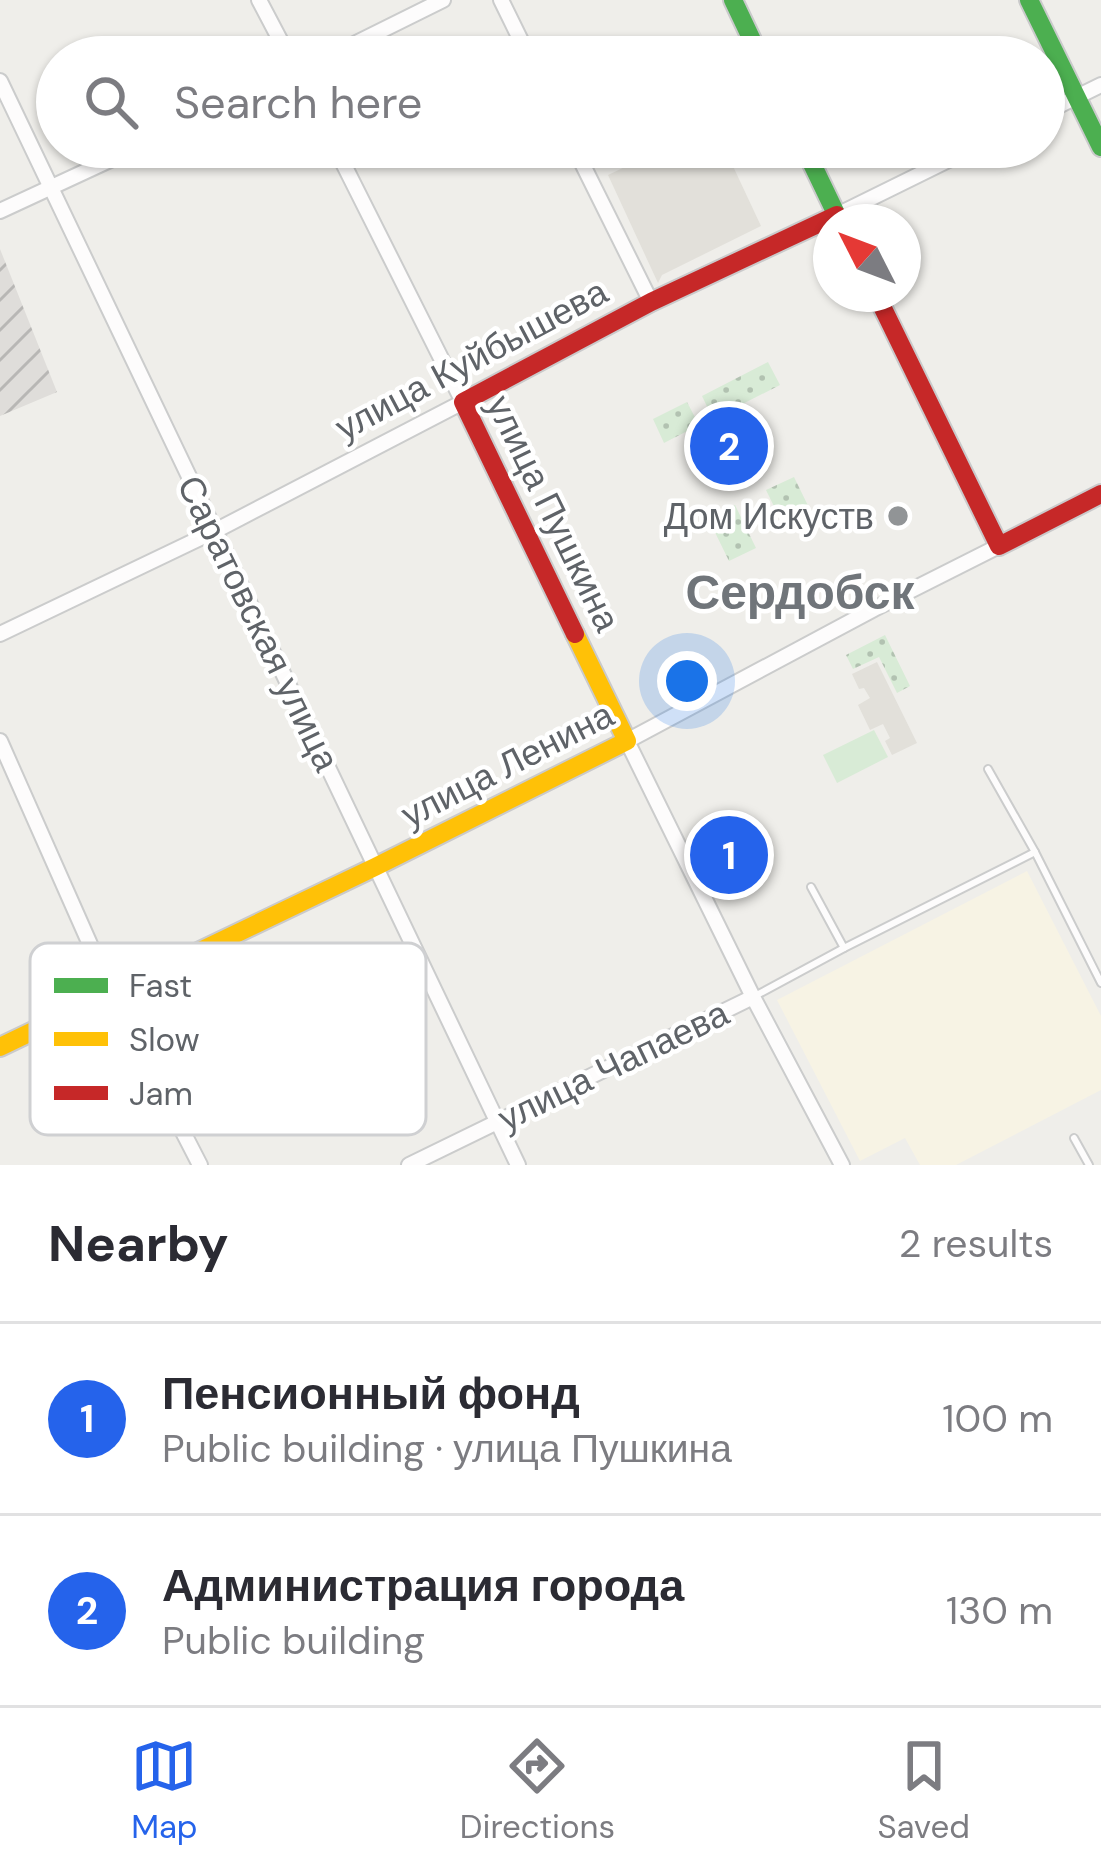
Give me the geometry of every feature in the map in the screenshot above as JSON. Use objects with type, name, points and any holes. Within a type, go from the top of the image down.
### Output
[{"type":"street","points":[[260,0],[278,36]]},
{"type":"street","points":[[370,36],[443,0]]},
{"type":"street","points":[[501,0],[519,36]]},
{"type":"street","points":[[733,0],[750,36]]},
{"type":"street","points":[[1029,0],[1047,36]]},
{"type":"street","points":[[1065,73],[1101,147]]},
{"type":"street","name":"Саратовская улица","points":[[0,81],[36,158]]},
{"type":"street","points":[[1065,103],[1101,85]]},
{"type":"street","name":"Саратовская улица","points":[[41,168],[411,943]]},
{"type":"street","points":[[0,211],[93,168]]},
{"type":"street","name":"улица Пушкина","points":[[345,168],[753,997],[842,1165]]},
{"type":"street","points":[[584,168],[651,302]]},
{"type":"street","points":[[814,168],[832,204]]},
{"type":"street","name":"улица Куйбышева","points":[[867,204],[935,168]]},
{"type":"street","name":"улица Куйбышева","points":[[0,634],[215,530],[651,302],[813,230]]},
{"type":"street","points":[[885,312],[999,546]]},
{"type":"street","name":"улица Ленина","points":[[218,943],[627,742],[1101,494]]},
{"type":"street","points":[[0,741],[89,943]]},
{"type":"street","name":"Саратовская улица","points":[[426,974],[518,1165]]},
{"type":"street","name":"улица Чапаева","points":[[409,1165],[753,997]]},
{"type":"street","name":"улица Ленина","points":[[0,1047],[30,1033]]},
{"type":"street","points":[[185,1135],[200,1165]]},
{"type":"lane","points":[[988,769],[1101,983]]},
{"type":"lane","points":[[753,997],[1035,852]]},
{"type":"lane","points":[[811,887],[844,948]]},
{"type":"lane","points":[[1074,1138],[1089,1165]]},
{"type":"shaded area","points":[[623,168],[734,168],[761,226],[662,275],[658,283],[608,175]]},
{"type":"shaded area","points":[[0,249],[57,392],[0,416]]},
{"type":"shaded area","points":[[877,662],[917,743],[892,755],[883,724],[870,730],[858,705],[870,698],[852,674]]},
{"type":"shaded area","points":[[1027,871],[1101,1016],[1101,1090],[956,1165],[920,1165],[905,1138],[860,1161],[777,1000]]},
{"type":"green space","points":[[768,362],[780,385],[713,419],[702,396]]},
{"type":"green space","points":[[687,402],[699,425],[664,443],[653,419]]},
{"type":"green space","points":[[794,477],[815,520],[787,533],[766,490]]},
{"type":"green space","points":[[735,505],[756,548],[729,561],[708,518]]},
{"type":"green space","points":[[885,635],[910,686],[897,693],[879,657],[853,669],[846,655]]},
{"type":"green space","points":[[874,730],[888,757],[837,783],[823,755]]},
{"type":"traffic: fast","points":[[733,0],[750,36]]},
{"type":"traffic: fast","points":[[1029,0],[1047,36]]},
{"type":"traffic: fast","points":[[1065,74],[1101,147]]},
{"type":"traffic: fast","points":[[814,168],[831,204]]},
{"type":"traffic: slow","points":[[217,943],[627,741],[575,634]]},
{"type":"traffic: slow","points":[[0,1047],[30,1033]]},
{"type":"traffic: jam","points":[[575,634],[463,402],[651,302],[813,226]]},
{"type":"traffic: jam","points":[[885,312],[999,546],[1101,494]]},
{"type":"place","name":"Администрация города","points":[[729,446]]},
{"type":"place","name":"Дом Искуств","points":[[898,516]]},
{"type":"place","name":"Пенсионный фонд","points":[[729,855]]},
{"type":"district","name":"Сердобск","points":[[800,592]]}]
